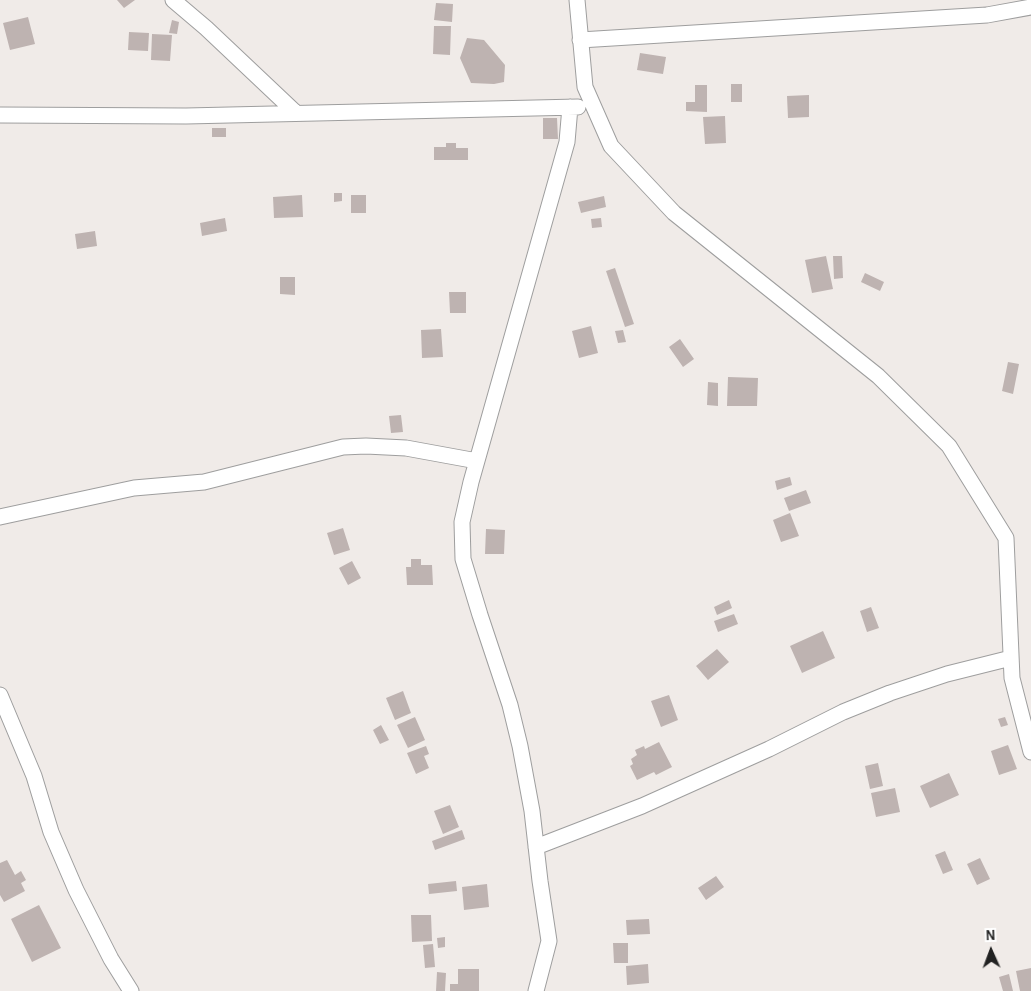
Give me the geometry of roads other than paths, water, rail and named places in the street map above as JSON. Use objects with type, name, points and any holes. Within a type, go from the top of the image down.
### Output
[{"type":"street","points":[[173,0],[206,28],[296,113]]},
{"type":"street","points":[[577,0],[585,87],[611,146],[674,213],[878,376],[949,446],[1006,538],[1012,678],[1031,752]]},
{"type":"street","points":[[580,40],[987,15],[1031,6]]},
{"type":"street","points":[[536,991],[549,941],[532,812],[510,705],[480,615],[464,559],[462,522],[477,461],[567,142],[570,107]]},
{"type":"street","points":[[0,115],[186,116],[594,107]]},
{"type":"street","points":[[0,517],[134,488],[204,482],[344,447],[406,448],[477,461]]},
{"type":"street","points":[[536,847],[642,806],[890,692],[947,674],[1011,658]]},
{"type":"street","points":[[0,695],[34,776],[51,832],[76,890],[111,959],[131,991]]}]
